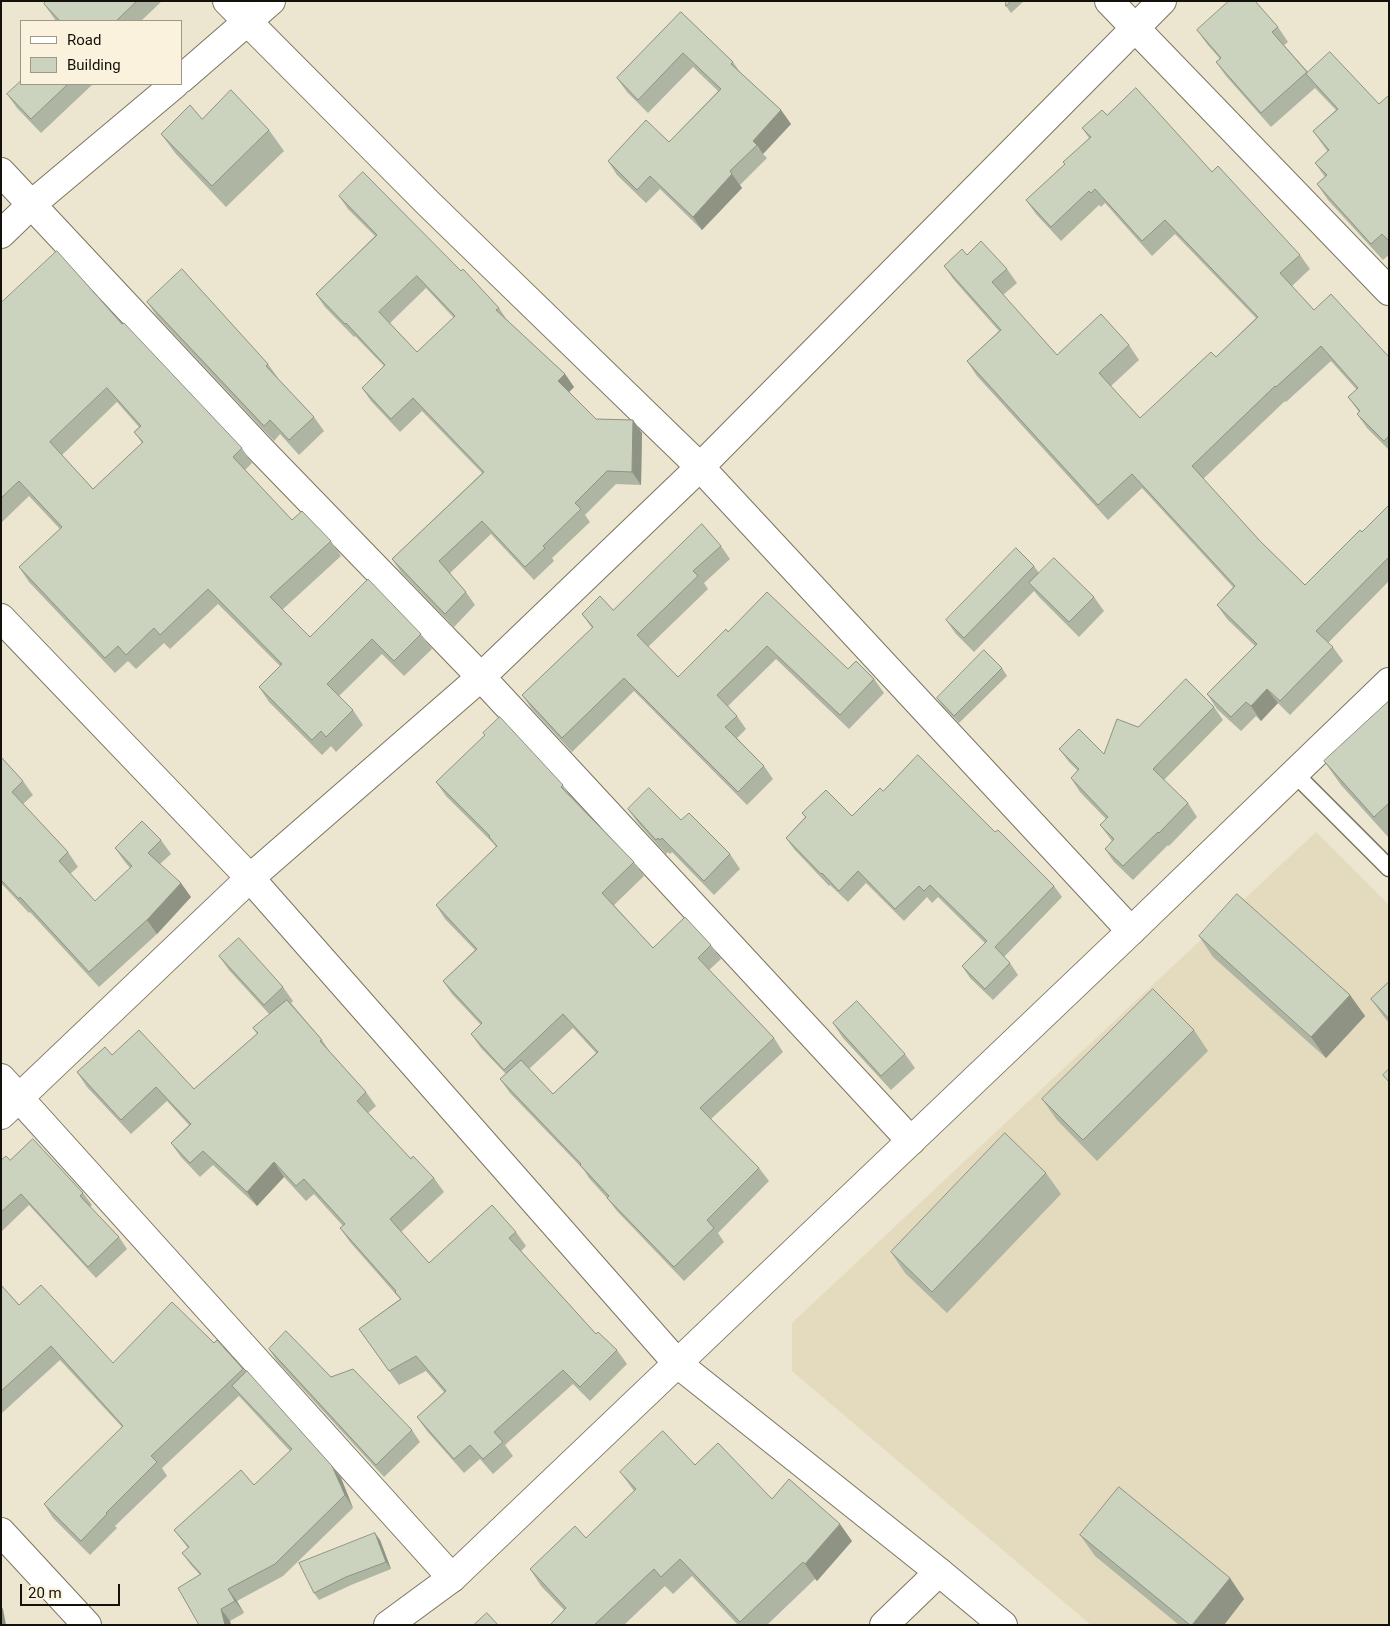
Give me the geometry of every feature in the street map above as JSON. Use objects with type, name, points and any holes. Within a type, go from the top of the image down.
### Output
[{"type":"street","points":[[227,1],[430,205],[700,467],[1131,931]]},
{"type":"street","points":[[182,78],[271,1]]},
{"type":"street","points":[[1109,1],[1389,291]]},
{"type":"street","points":[[11,1107],[250,878],[481,677],[700,467],[1162,1]]},
{"type":"street","points":[[1,234],[32,204],[174,85]]},
{"type":"street","points":[[1,172],[262,452],[481,677],[911,1141]]},
{"type":"street","points":[[1,618],[250,878],[678,1364],[1003,1625]]},
{"type":"street","points":[[388,1625],[452,1578],[1131,931],[1389,682]]},
{"type":"street","points":[[1,1078],[11,1107],[452,1578]]},
{"type":"street","points":[[1,1532],[87,1625]]},
{"type":"street","points":[[884,1625],[939,1572]]},
{"type":"lane","points":[[1294,773],[1389,868]]},
{"type":"shaded area","points":[[1316,832],[1389,905],[1389,1625],[1091,1625],[792,1371],[792,1323]]},
{"type":"building","points":[[46,1],[137,1],[117,20],[59,20],[44,4]]},
{"type":"building","points":[[1229,1],[1255,1],[1278,27],[1272,32],[1307,72],[1261,113],[1216,62],[1221,58],[1197,30]]},
{"type":"building","points":[[681,12],[733,62],[731,64],[781,110],[753,141],[757,145],[730,171],[732,174],[693,217],[650,176],[637,190],[608,161],[646,120],[669,142],[721,89],[683,53],[638,100],[617,78]]},
{"type":"building","points":[[1330,52],[1379,104],[1389,96],[1389,241],[1382,234],[1371,244],[1317,184],[1327,175],[1315,163],[1329,150],[1313,131],[1338,109],[1306,74]]},
{"type":"building","points":[[20,82],[20,85],[67,85],[31,119],[7,94]]},
{"type":"building","points":[[1136,88],[1212,172],[1218,166],[1300,255],[1280,273],[1314,310],[1331,294],[1389,357],[1389,436],[1384,441],[1357,414],[1360,411],[1348,397],[1358,388],[1321,346],[1275,386],[1192,466],[1260,541],[1305,585],[1360,530],[1362,532],[1389,505],[1389,557],[1316,631],[1333,647],[1280,701],[1267,689],[1251,706],[1246,702],[1231,717],[1207,694],[1257,644],[1217,605],[1235,586],[1132,474],[1098,505],[967,361],[1001,330],[944,266],[962,249],[967,255],[981,241],[1007,269],[992,282],[1057,355],[1101,314],[1129,345],[1099,373],[1140,418],[1211,352],[1216,357],[1258,317],[1165,220],[1142,241],[1095,189],[1091,193],[1089,191],[1051,227],[1026,200],[1065,164],[1063,162],[1091,137],[1082,128],[1102,110],[1107,115]]},
{"type":"building","points":[[231,90],[269,130],[212,186],[161,134],[190,105],[202,119]]},
{"type":"building","points":[[363,172],[461,271],[463,269],[499,308],[496,310],[565,374],[558,381],[596,419],[633,420],[632,472],[607,471],[575,503],[581,509],[543,546],[545,548],[525,567],[482,521],[439,561],[466,592],[445,614],[392,559],[484,472],[413,398],[391,419],[362,388],[385,365],[316,294],[377,235],[339,196]],"holes":[[[417,276],[455,316],[417,352],[379,312]]]},
{"type":"building","points":[[57,251],[122,324],[124,323],[242,448],[233,457],[292,520],[302,511],[331,541],[270,597],[310,637],[368,579],[421,634],[394,661],[372,639],[327,684],[353,710],[326,737],[321,731],[312,740],[259,687],[282,664],[208,589],[160,635],[154,628],[126,655],[118,646],[105,658],[19,567],[62,527],[19,481],[1,498],[1,303]],"holes":[[[107,388],[141,426],[134,432],[143,442],[93,489],[50,442]]]},
{"type":"building","points":[[182,269],[268,364],[266,366],[314,417],[289,440],[270,420],[264,426],[147,302]]},
{"type":"building","points":[[702,524],[721,546],[693,571],[698,576],[637,635],[678,677],[726,629],[728,632],[767,592],[848,669],[856,661],[874,679],[840,715],[767,646],[717,695],[737,716],[725,727],[764,766],[738,792],[624,678],[562,738],[522,695],[593,627],[582,614],[600,596],[613,610]]},
{"type":"building","points":[[1016,548],[1034,566],[964,638],[946,620]]},
{"type":"building","points":[[1054,558],[1094,597],[1069,622],[1029,583]]},
{"type":"building","points":[[984,650],[1002,668],[954,716],[937,698]]},
{"type":"building","points":[[1186,679],[1214,707],[1153,769],[1188,803],[1123,866],[1105,849],[1114,839],[1100,825],[1108,817],[1071,778],[1079,769],[1059,749],[1079,729],[1104,754],[1117,719],[1138,727]]},
{"type":"building","points":[[1389,701],[1389,805],[1374,817],[1324,761]]},
{"type":"building","points":[[500,717],[563,785],[561,787],[634,862],[602,893],[653,948],[685,917],[711,945],[698,958],[774,1038],[700,1108],[759,1168],[707,1220],[714,1228],[674,1267],[607,1198],[609,1196],[581,1164],[500,1079],[521,1060],[553,1094],[598,1052],[563,1014],[504,1070],[471,1034],[482,1023],[443,981],[477,949],[436,905],[497,846],[490,836],[436,782],[485,735],[483,733]]},
{"type":"building","points":[[918,755],[995,832],[998,830],[1054,886],[995,947],[1010,963],[985,989],[962,966],[987,941],[930,885],[924,891],[919,886],[895,909],[858,871],[839,891],[786,838],[806,817],[802,813],[826,790],[852,816],[880,788],[883,791]]},
{"type":"building","points":[[1,757],[23,781],[12,792],[68,852],[59,861],[95,901],[132,866],[115,848],[142,821],[161,840],[148,853],[181,883],[147,920],[89,972],[20,897],[19,899],[1,880]]},
{"type":"building","points":[[649,788],[681,820],[689,813],[730,854],[704,881],[662,838],[656,840],[628,809]]},
{"type":"building","points":[[1237,894],[1350,995],[1311,1037],[1199,936]]},
{"type":"building","points":[[239,938],[283,987],[264,1005],[219,956]]},
{"type":"building","points":[[1389,982],[1389,1019],[1371,999]]},
{"type":"building","points":[[1153,989],[1194,1030],[1083,1140],[1042,1099]]},
{"type":"building","points":[[287,1000],[322,1040],[320,1041],[366,1092],[357,1101],[411,1159],[413,1156],[434,1178],[390,1219],[429,1263],[492,1205],[516,1232],[509,1238],[596,1334],[598,1332],[617,1350],[580,1387],[563,1370],[494,1432],[503,1442],[483,1459],[470,1445],[454,1459],[417,1417],[446,1391],[416,1356],[389,1371],[359,1329],[401,1299],[340,1228],[345,1224],[304,1179],[296,1186],[274,1162],[247,1192],[203,1151],[190,1163],[171,1143],[191,1124],[156,1087],[121,1120],[77,1072],[105,1047],[112,1055],[139,1030],[194,1089],[258,1033],[253,1028]]},
{"type":"building","points":[[857,1001],[905,1054],[881,1076],[833,1023]]},
{"type":"building","points":[[1389,1069],[1389,1082],[1383,1075]]},
{"type":"building","points":[[1005,1133],[1046,1173],[932,1292],[891,1252]]},
{"type":"building","points":[[33,1139],[83,1193],[80,1196],[119,1237],[88,1267],[21,1194],[1,1212],[1,1160],[6,1156],[10,1160]]},
{"type":"building","points":[[1,1285],[19,1305],[41,1285],[113,1363],[172,1302],[214,1343],[217,1340],[243,1369],[151,1456],[157,1462],[81,1541],[44,1504],[123,1426],[51,1346],[1,1391]]},
{"type":"building","points":[[286,1331],[331,1377],[353,1369],[412,1430],[376,1465],[269,1349]]},
{"type":"building","points":[[247,1371],[332,1466],[345,1495],[275,1564],[228,1589],[235,1601],[221,1609],[225,1625],[199,1625],[178,1588],[201,1574],[182,1553],[189,1547],[174,1530],[241,1470],[254,1485],[292,1449],[232,1386]]},
{"type":"building","points":[[663,1431],[695,1465],[718,1443],[772,1499],[789,1479],[840,1524],[805,1564],[803,1562],[740,1622],[680,1559],[661,1577],[654,1569],[594,1625],[550,1625],[566,1608],[530,1569],[575,1526],[586,1538],[636,1489],[620,1472]]},
{"type":"building","points":[[1119,1487],[1230,1578],[1192,1625],[1080,1535]]},
{"type":"building","points":[[375,1533],[386,1562],[346,1577],[314,1593],[299,1563]]},
{"type":"building","points":[[487,1613],[498,1625],[474,1625]]}]
